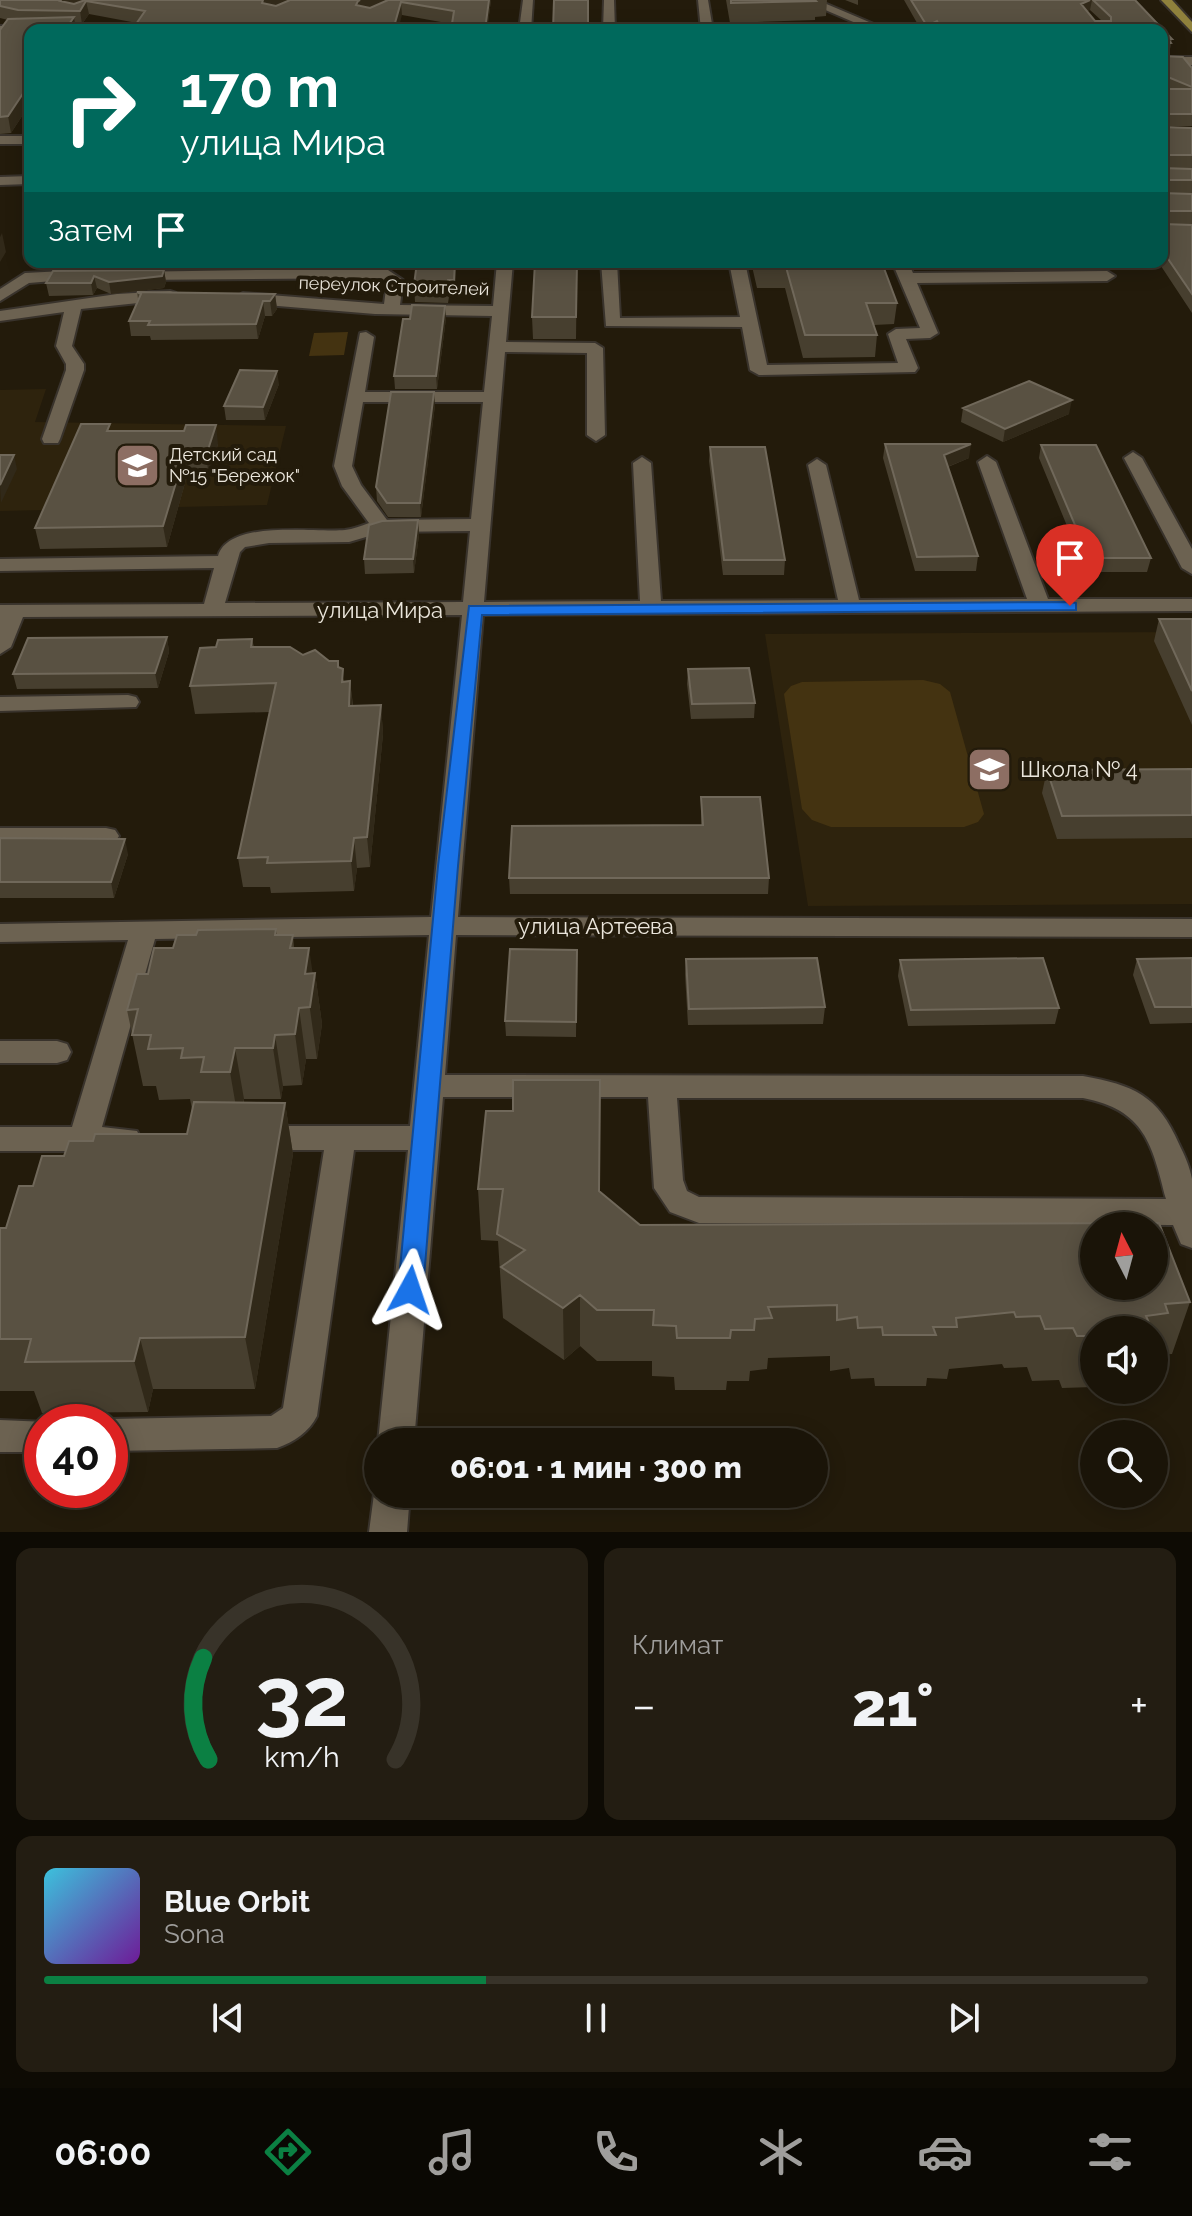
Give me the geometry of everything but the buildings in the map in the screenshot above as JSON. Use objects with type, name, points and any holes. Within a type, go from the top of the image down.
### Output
[{"type":"main road","points":[[1166,0],[1192,29]]},
{"type":"street","points":[[526,24],[528,0]]},
{"type":"street","points":[[609,0],[609,24]]},
{"type":"street","points":[[703,0],[706,24]]},
{"type":"street","points":[[807,0],[867,24]]},
{"type":"street","points":[[0,29],[24,29]]},
{"type":"street","points":[[1168,61],[1192,61]]},
{"type":"street","points":[[0,140],[24,140]]},
{"type":"street","points":[[207,296],[217,268]]},
{"type":"street","points":[[0,296],[15,283],[38,275],[104,275],[217,268],[385,273],[395,280],[391,309]]},
{"type":"street","points":[[397,1428],[504,268]]},
{"type":"street","points":[[609,268],[612,323],[749,322]]},
{"type":"street","points":[[738,268],[759,370],[909,368],[896,334],[930,333],[903,270],[1107,276]]},
{"type":"street","name":"переулок Строителей","points":[[0,316],[141,297],[207,296],[391,309],[500,311]]},
{"type":"street","points":[[51,439],[75,370],[75,364],[64,346],[74,305]]},
{"type":"street","points":[[366,337],[343,466],[352,486],[381,526]]},
{"type":"street","points":[[497,347],[595,348],[596,435]]},
{"type":"street","points":[[355,397],[493,397]]},
{"type":"street","points":[[1133,458],[1192,568]]},
{"type":"street","points":[[987,462],[1040,607]]},
{"type":"street","points":[[642,463],[651,609]]},
{"type":"street","points":[[817,465],[850,608]]},
{"type":"street","points":[[213,610],[230,550],[239,542],[349,536],[381,526],[481,525]]},
{"type":"street","points":[[0,565],[226,562]]},
{"type":"street","name":"улица Мира","points":[[8,611],[1192,605]]},
{"type":"street","points":[[0,647],[8,611]]},
{"type":"street","points":[[0,704],[128,702]]},
{"type":"street","points":[[0,836],[106,836]]},
{"type":"street","name":"улица Артеева","points":[[0,933],[443,927],[1192,928]]},
{"type":"street","points":[[84,1139],[144,930]]},
{"type":"street","points":[[0,1052],[57,1052]]},
{"type":"street","points":[[428,1086],[1083,1087],[1116,1093],[1142,1108],[1159,1129],[1190,1220],[707,1211],[684,1208],[670,1196],[667,1180],[662,1087]]},
{"type":"street","points":[[235,1138],[424,1138]]},
{"type":"street","points":[[128,1435],[277,1432],[299,1416],[341,1138]]},
{"type":"street","points":[[0,1139],[159,1139]]},
{"type":"street","points":[[0,1436],[24,1436]]},
{"type":"street","points":[[388,1532],[391,1508]]},
{"type":"shaded area","points":[[348,332],[344,355],[309,356],[314,333]]},
{"type":"shaded area","name":"Детский сад №15 \"Бережок\"","points":[[46,389],[35,422],[286,426],[267,505],[0,511],[0,390]]},
{"type":"shaded area","name":"Школа № 4","points":[[1192,632],[1192,904],[808,906],[765,634]]},
{"type":"shaded area","points":[[923,680],[940,684],[950,692],[984,814],[978,822],[964,827],[831,827],[812,820],[802,809],[784,694],[791,686],[802,682]]},
{"type":"place","name":"Детский сад №15 \"Бережок\"","points":[[138,465]]},
{"type":"place","name":"Школа № 4","points":[[989,769]]},
{"type":"route","points":[[410,1290],[448,866],[475,610],[1070,606]]}]
